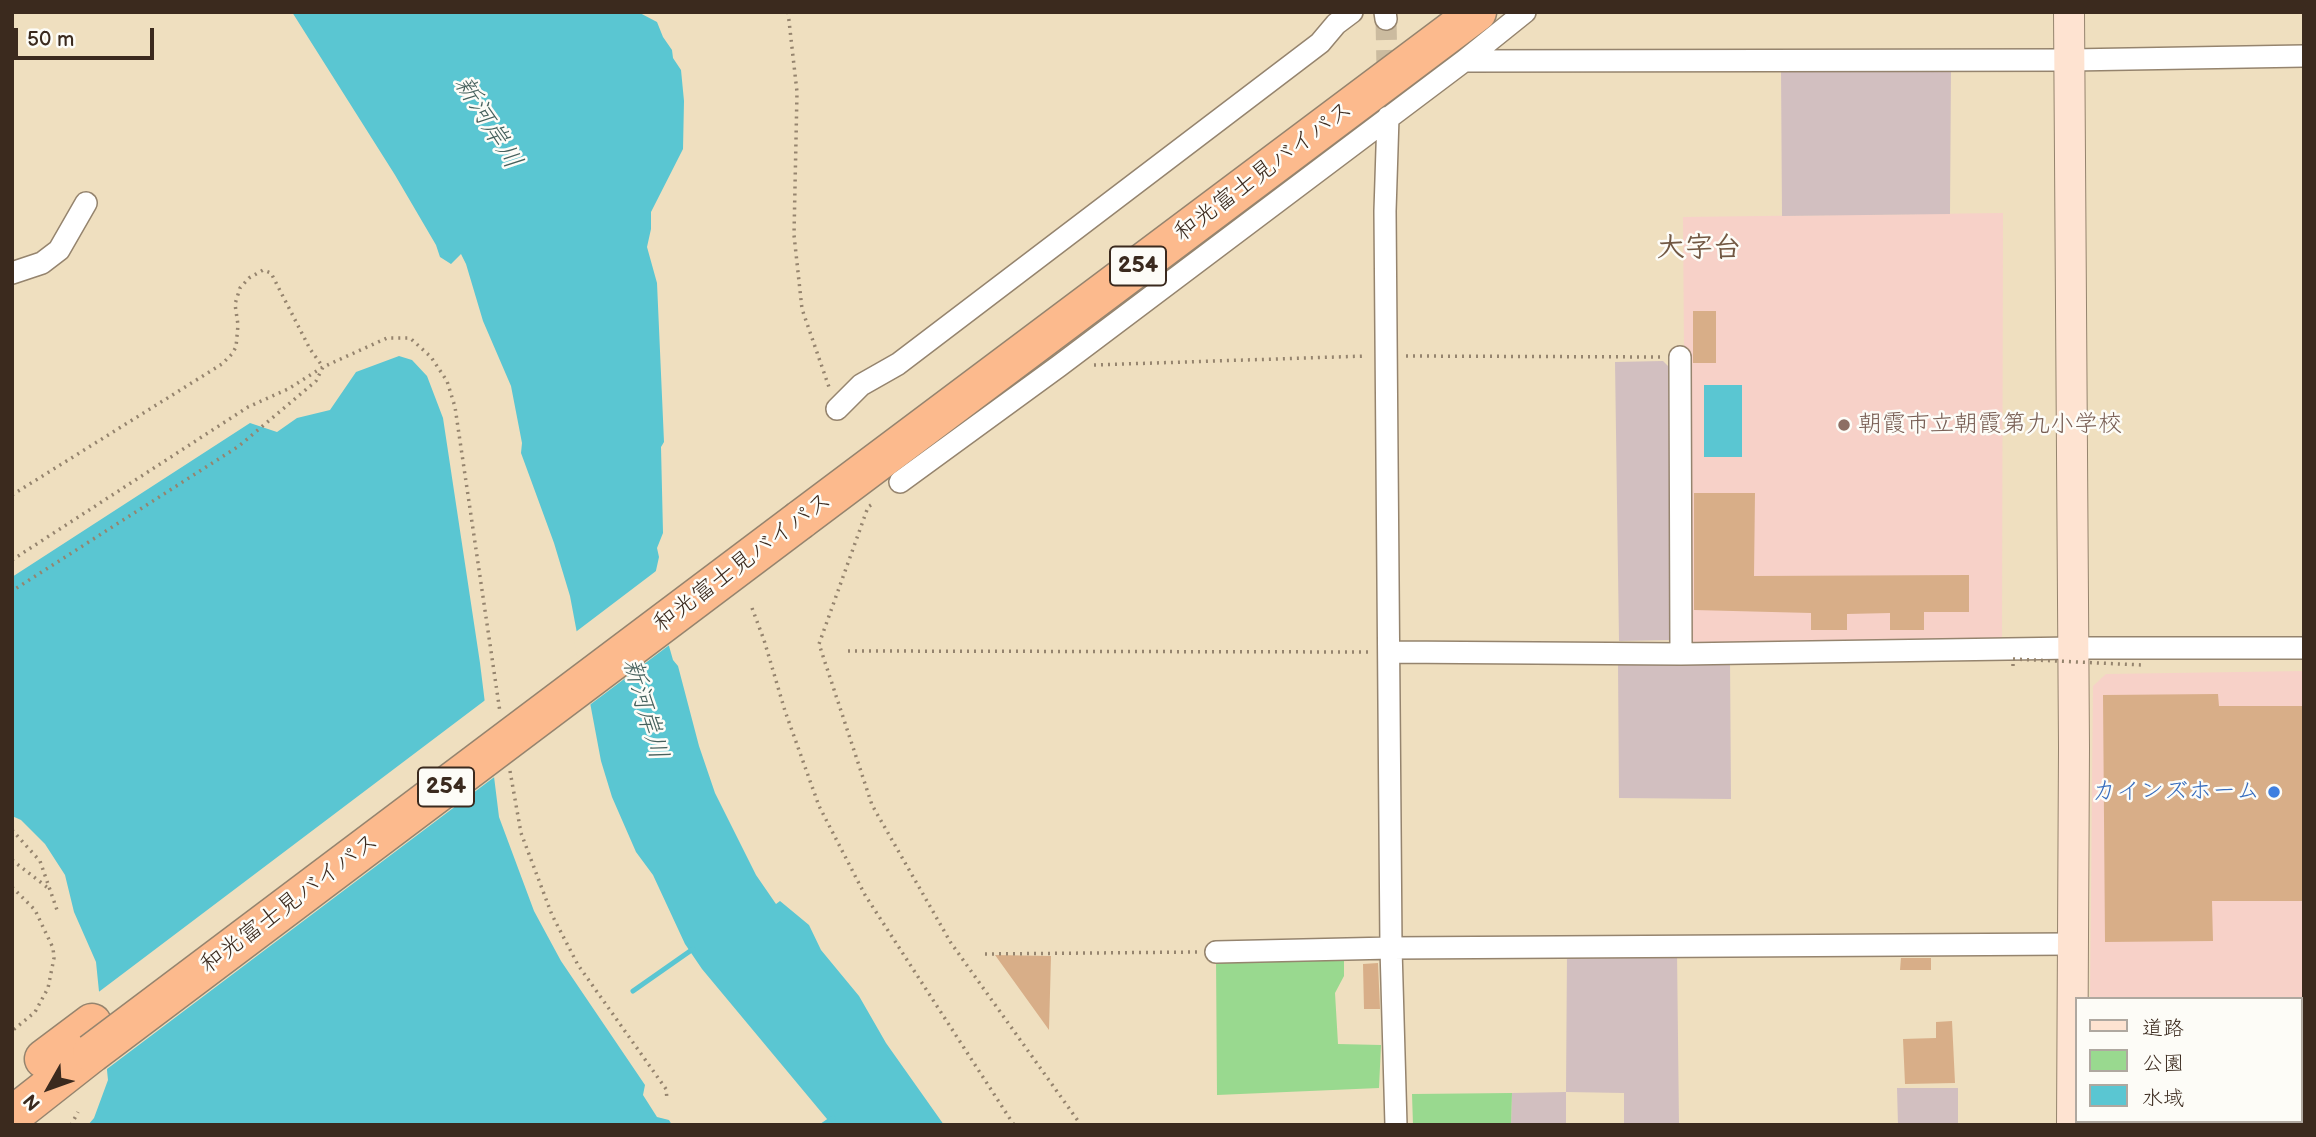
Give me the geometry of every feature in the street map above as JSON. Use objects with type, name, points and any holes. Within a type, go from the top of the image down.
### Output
[{"type":"highway","name":"和光富士見バイパス","points":[[12,1084],[92,1038],[799,505],[1432,12]]},
{"type":"highway","name":"和光富士見バイパス","points":[[799,505],[1477,12]]},
{"type":"highway","name":"和光富士見バイパス","points":[[12,1116],[92,1038]]},
{"type":"street","points":[[837,409],[861,385],[898,364],[1309,52],[1352,12]]},
{"type":"street","points":[[900,482],[1059,366],[1464,61],[1525,12]]},
{"type":"street","points":[[2069,12],[2074,748],[2071,1125]]},
{"type":"street","points":[[1464,61],[2071,60],[2304,56]]},
{"type":"street","points":[[1388,117],[1385,211],[1391,948],[1396,1125]]},
{"type":"street","points":[[12,273],[42,263],[59,250],[86,203]]},
{"type":"street","points":[[1680,357],[1681,654]]},
{"type":"street","points":[[1390,652],[1681,654],[2073,648],[2304,648]]},
{"type":"street","points":[[1216,952],[1391,948],[2071,944]]},
{"type":"path","points":[[788,12],[797,92],[794,235],[803,309],[837,409]]},
{"type":"path","points":[[12,495],[222,364],[233,354],[236,347],[238,326],[235,304],[240,288],[249,278],[263,271],[271,272],[310,349],[323,367]]},
{"type":"path","points":[[12,560],[248,407],[288,389],[323,367],[387,338],[410,338],[431,357],[447,381],[457,418],[501,718]]},
{"type":"path","points":[[12,591],[239,446],[316,380],[323,367]]},
{"type":"path","points":[[900,482],[868,507],[819,644],[872,805],[951,943],[1081,1125]]},
{"type":"path","points":[[752,608],[819,806],[865,895],[1014,1125]]},
{"type":"path","points":[[848,651],[1390,652]]},
{"type":"path","points":[[2013,666],[2012,659],[2142,665]]},
{"type":"path","points":[[510,769],[521,833],[552,915],[578,965],[666,1089],[667,1099]]},
{"type":"path","points":[[12,830],[40,861],[57,910]]},
{"type":"path","points":[[12,860],[49,889]]},
{"type":"path","points":[[12,887],[35,910],[53,948],[54,958],[48,988],[35,1012],[12,1031]]},
{"type":"path","points":[[985,954],[1216,952]]},
{"type":"path","points":[[71,1125],[78,1112]]},
{"type":"shaded area","points":[[1781,69],[1951,69],[1950,214],[1782,216]]},
{"type":"shaded area","name":"朝霞市立朝霞第九小学校","points":[[2003,213],[2002,641],[1691,643],[1683,217]]},
{"type":"shaded area","points":[[1663,361],[1671,369],[1676,640],[1619,641],[1615,362]]},
{"type":"shaded area","points":[[1730,658],[1731,799],[1619,798],[1618,663]]},
{"type":"shaded area","points":[[2304,671],[2304,1090],[2302,997],[2090,997],[2093,686],[2106,674]]},
{"type":"shaded area","points":[[1567,952],[1677,952],[1679,1125],[1624,1125],[1624,1093],[1566,1092]]},
{"type":"shaded area","points":[[1897,1088],[1958,1088],[1958,1125],[1898,1125]]},
{"type":"shaded area","points":[[1566,1092],[1566,1125],[1511,1125],[1512,1093]]},
{"type":"green space","points":[[1216,957],[1340,957],[1344,961],[1344,976],[1335,993],[1338,1044],[1381,1045],[1379,1088],[1217,1095]]},
{"type":"green space","points":[[1512,1093],[1511,1125],[1413,1125],[1412,1094]]},
{"type":"water","name":"新河岸川","points":[[292,12],[638,12],[657,22],[681,70],[684,101],[683,149],[651,212],[647,247],[657,283],[664,442],[661,447],[663,533],[657,548],[659,557],[655,575],[667,639],[673,660],[678,666],[699,746],[715,793],[756,875],[776,904],[780,901],[809,925],[821,950],[859,996],[886,1043],[944,1125],[832,1125],[702,969],[685,944],[653,875],[636,852],[612,797],[601,761],[570,596],[521,453],[522,443],[511,386],[483,321],[466,264],[461,254],[451,264],[440,257],[436,245],[395,175]]},
{"type":"water","points":[[399,356],[412,360],[427,376],[443,418],[480,663],[499,817],[534,911],[561,961],[645,1085],[643,1095],[657,1117],[669,1120],[672,1125],[88,1125],[94,1118],[108,1080],[96,962],[74,912],[65,875],[45,844],[21,820],[12,816],[12,577],[250,423],[277,432],[297,418],[330,410],[356,372]]},
{"type":"water","points":[[1704,385],[1742,385],[1742,457],[1704,457]]},
{"type":"pier","points":[[660,568],[672,643],[587,707],[573,634]]},
{"type":"pier","points":[[488,698],[497,775],[103,1072],[96,994]]},
{"type":"building","points":[[1693,311],[1716,311],[1716,363],[1693,363]]},
{"type":"building","points":[[1694,493],[1755,493],[1754,576],[1969,575],[1969,612],[1924,612],[1924,630],[1890,630],[1890,613],[1847,614],[1847,630],[1811,630],[1811,613],[1694,610]]},
{"type":"building","points":[[2218,694],[2219,706],[2304,706],[2304,901],[2212,901],[2213,941],[2105,942],[2103,695]]},
{"type":"building","points":[[995,955],[1051,956],[1049,1030]]},
{"type":"building","points":[[1901,958],[1931,958],[1931,970],[1900,970]]},
{"type":"building","points":[[1378,963],[1380,1009],[1364,1009],[1363,964]]},
{"type":"building","points":[[1952,1021],[1955,1083],[1905,1084],[1903,1039],[1936,1038],[1936,1022]]},
{"type":"waterway","points":[[633,991],[693,949]]},
{"type":"waterway","points":[[823,1125],[833,1118]]},
{"type":"tunnel","points":[[1386,19],[1388,117]]},
{"type":"place","name":"朝霞市立朝霞第九小学校","points":[[1844,425]]},
{"type":"place","name":"カインズホーム","points":[[2274,792]]},
{"type":"district","name":"大字台","points":[[1699,249]]}]
